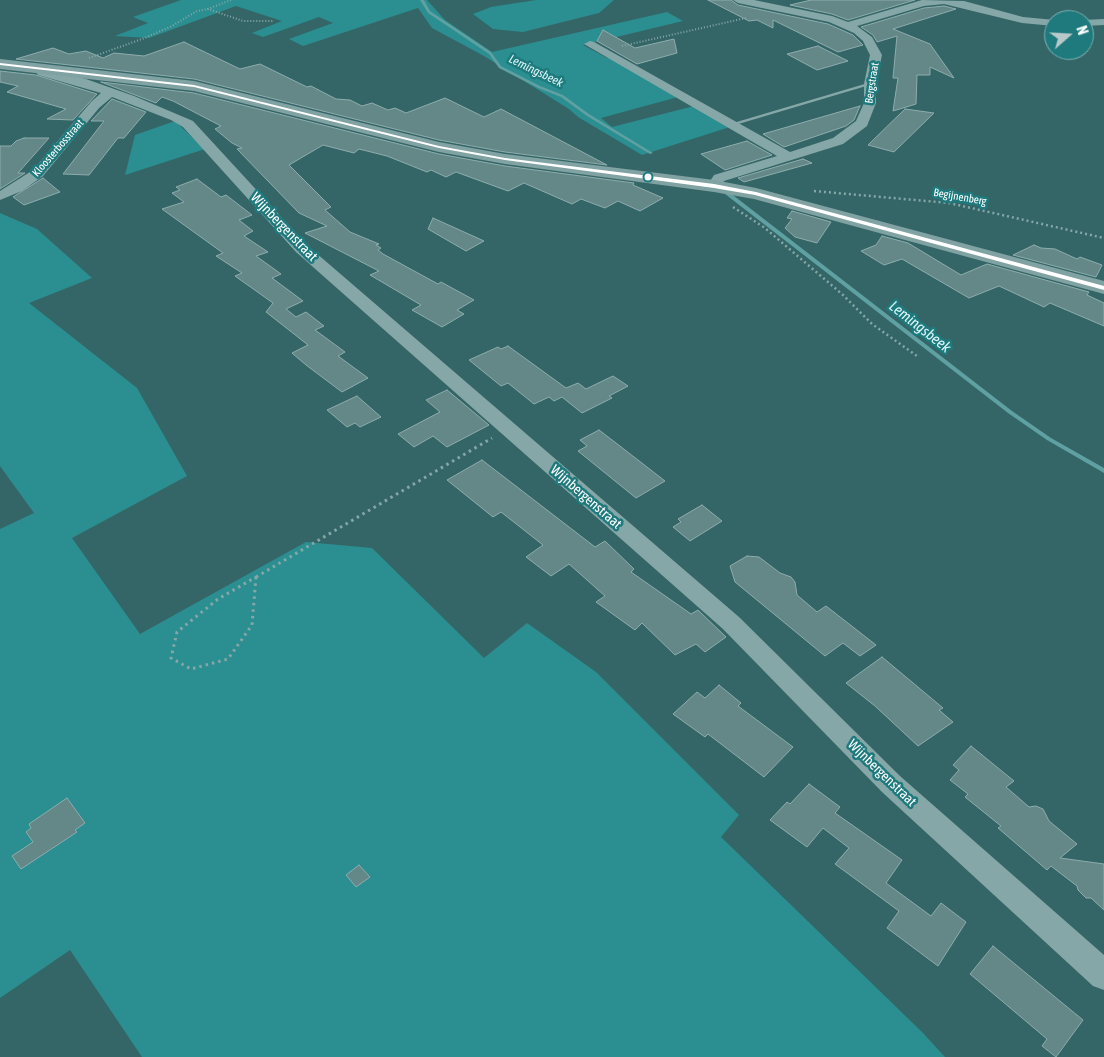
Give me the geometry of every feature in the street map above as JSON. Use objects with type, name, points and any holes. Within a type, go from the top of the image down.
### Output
[{"type":"street","name":"Bergstraat","points":[[714,186],[719,178],[789,158],[838,140],[852,132],[862,123],[870,103],[870,84],[876,55],[874,47],[868,39],[848,26],[818,15],[738,0]]},
{"type":"street","points":[[848,26],[923,3],[938,1],[964,4],[1022,20],[1044,22]]},
{"type":"street","points":[[590,44],[733,124],[789,158]]},
{"type":"street","points":[[0,64],[40,69],[85,71],[214,89],[430,144],[504,159],[714,186],[756,194],[1104,288]]},
{"type":"street","name":"Wijnbergenstraat","points":[[85,71],[110,92],[176,117],[192,128],[302,249],[730,623],[891,784],[1104,975]]},
{"type":"street","name":"Kloosterbosstraat","points":[[0,196],[18,188],[38,173],[95,105],[110,92]]},
{"type":"lane","points":[[733,124],[870,84]]},
{"type":"path","points":[[85,71],[197,11],[231,0]]},
{"type":"path","points":[[208,9],[243,21],[274,21]]},
{"type":"path","points":[[602,50],[746,18]]},
{"type":"path","points":[[714,186],[714,194],[765,228],[843,295],[872,324],[917,356]]},
{"type":"path","name":"Begijnenberg","points":[[810,191],[949,203],[1104,238]]},
{"type":"path","points":[[256,577],[252,625],[228,659],[191,669],[171,658],[176,632],[218,599],[507,429]]},
{"type":"shaded area","points":[[181,0],[427,0],[445,20],[492,52],[667,12],[683,21],[583,45],[607,58],[611,58],[678,97],[601,118],[612,127],[694,106],[733,126],[642,155],[578,117],[569,109],[484,56],[432,28],[418,8],[303,46],[289,39],[333,23],[319,17],[263,37],[252,33],[282,21],[236,6],[149,38],[115,36],[148,23],[133,17]]},
{"type":"shaded area","points":[[536,0],[614,0],[599,13],[523,32],[493,29],[473,14],[491,7]]},
{"type":"shaded area","points":[[175,121],[205,149],[125,175],[135,135]]},
{"type":"shaded area","points":[[0,213],[37,229],[92,278],[29,303],[137,388],[187,476],[72,538],[140,634],[306,542],[372,548],[484,658],[527,623],[596,672],[739,815],[721,837],[923,1033],[945,1057],[142,1057],[70,950],[0,998],[0,529],[34,513],[0,466]]},
{"type":"building","points":[[708,0],[731,0],[738,5],[828,24],[853,35],[863,45],[838,52],[773,20],[773,28],[757,20],[749,21]]},
{"type":"building","points":[[811,0],[915,0],[848,20],[832,14],[790,5]]},
{"type":"building","points":[[944,6],[956,9],[893,29],[930,44],[954,78],[930,67],[930,75],[917,75],[916,104],[893,111],[898,78],[893,78],[897,36],[877,42],[873,35],[861,27],[924,8]]},
{"type":"building","points":[[603,30],[635,48],[674,39],[677,53],[637,64],[597,41]]},
{"type":"building","points":[[184,42],[240,69],[260,64],[336,99],[350,100],[362,106],[372,103],[388,110],[395,108],[406,113],[445,98],[484,117],[501,109],[607,165],[505,152],[439,140],[194,79],[16,59],[53,48],[69,54],[86,51],[103,58],[114,53],[144,56]]},
{"type":"building","points":[[818,46],[848,61],[817,70],[787,54]]},
{"type":"building","points":[[0,71],[36,75],[97,94],[73,120],[47,119],[66,109],[7,92],[18,86],[0,82]]},
{"type":"building","points":[[101,82],[194,93],[439,154],[505,166],[634,183],[633,185],[663,198],[640,211],[618,201],[605,208],[581,199],[572,204],[524,183],[508,191],[456,172],[446,177],[431,170],[427,172],[387,156],[359,149],[354,153],[323,145],[289,165],[331,207],[325,210],[350,232],[379,244],[376,245],[381,248],[378,250],[383,254],[438,284],[441,282],[474,300],[457,310],[464,314],[442,327],[412,310],[421,305],[370,275],[379,271],[305,233],[327,226],[299,213],[237,149],[242,148],[232,143],[215,129],[221,126],[173,101],[162,97],[156,103]]},
{"type":"building","points":[[112,99],[146,112],[124,138],[118,138],[89,175],[63,174],[104,121],[91,121]]},
{"type":"building","points":[[860,106],[854,120],[846,126],[784,147],[763,134]]},
{"type":"building","points":[[905,109],[934,113],[894,152],[868,145]]},
{"type":"building","points":[[24,138],[49,138],[18,173],[25,173],[0,189],[0,146],[11,146],[16,141]]},
{"type":"building","points":[[747,141],[772,155],[725,170],[701,154]]},
{"type":"building","points":[[803,159],[812,163],[744,182],[738,178]]},
{"type":"building","points":[[43,178],[60,192],[24,205],[13,197]]},
{"type":"building","points":[[197,179],[221,197],[226,195],[252,215],[239,220],[253,231],[244,236],[268,252],[256,256],[281,274],[272,278],[303,301],[286,309],[296,317],[306,312],[324,326],[315,330],[345,352],[338,356],[368,378],[342,392],[306,365],[292,353],[308,345],[266,312],[273,303],[235,276],[242,273],[216,256],[223,253],[162,209],[184,202],[172,193],[180,190],[176,187]]},
{"type":"building","points":[[792,211],[831,222],[817,243],[795,237],[785,228],[792,219],[787,218]]},
{"type":"building","points":[[433,218],[484,241],[466,251],[428,229]]},
{"type":"building","points":[[882,236],[908,243],[961,275],[987,264],[1089,292],[1087,295],[1104,303],[1104,326],[1050,303],[1044,307],[999,286],[969,298],[902,259],[884,265],[861,251],[876,245]]},
{"type":"building","points":[[1034,245],[1041,248],[1055,249],[1077,259],[1080,257],[1102,265],[1096,277],[1013,255]]},
{"type":"building","points":[[508,346],[566,388],[578,383],[586,389],[613,376],[628,386],[609,396],[612,398],[582,413],[562,397],[554,401],[549,397],[534,404],[508,383],[501,386],[469,360],[498,347],[501,349]]},
{"type":"building","points":[[447,390],[489,425],[447,447],[433,436],[414,447],[398,434],[440,412],[426,400]]},
{"type":"building","points":[[357,396],[381,417],[360,427],[355,423],[347,427],[327,410]]},
{"type":"building","points":[[599,430],[665,481],[636,498],[578,451],[587,446],[580,440]]},
{"type":"building","points":[[482,460],[595,547],[605,541],[634,569],[631,572],[691,614],[698,610],[726,637],[705,652],[696,644],[675,655],[642,623],[635,630],[596,602],[605,596],[569,564],[551,576],[526,557],[543,545],[501,512],[493,517],[447,480]]},
{"type":"building","points":[[702,505],[722,521],[690,541],[673,527],[681,522],[678,519]]},
{"type":"building","points":[[747,556],[759,557],[780,573],[791,577],[795,582],[797,595],[817,612],[826,606],[876,645],[860,656],[843,643],[825,656],[735,582],[730,566]]},
{"type":"building","points":[[882,657],[943,708],[939,710],[953,722],[918,746],[875,706],[846,683]]},
{"type":"building","points":[[719,685],[741,703],[738,706],[793,747],[764,777],[708,734],[705,737],[673,714],[697,692],[705,698]]},
{"type":"building","points":[[971,746],[1014,781],[1006,787],[1029,807],[1036,806],[1043,809],[1049,821],[1077,844],[1060,858],[1104,864],[1104,910],[1091,898],[1086,898],[1078,890],[1077,886],[1051,866],[1047,870],[998,828],[1001,826],[965,797],[968,794],[950,780],[959,770],[953,765]]},
{"type":"building","points":[[809,784],[840,807],[835,813],[902,860],[886,883],[931,916],[941,903],[966,922],[938,966],[887,928],[899,911],[835,864],[849,848],[823,828],[807,847],[770,820],[787,802],[790,804]]},
{"type":"building","points":[[67,798],[85,823],[75,830],[77,832],[21,869],[12,856],[33,842],[26,832],[31,828],[29,824]]},
{"type":"building","points":[[359,865],[370,877],[356,887],[346,875]]},
{"type":"building","points":[[993,946],[1083,1020],[1056,1057],[1042,1046],[1047,1039],[970,974]]},
{"type":"waterway","name":"Lemingsbeek","points":[[422,0],[429,12],[490,53],[500,67],[539,87],[562,96],[588,115],[651,153]]},
{"type":"waterway","name":"Lemingsbeek","points":[[727,193],[1010,412],[1049,439],[1104,471]]},
{"type":"transit line","points":[[0,64],[194,86],[439,147],[505,159],[714,186],[756,194],[1104,288]]}]
